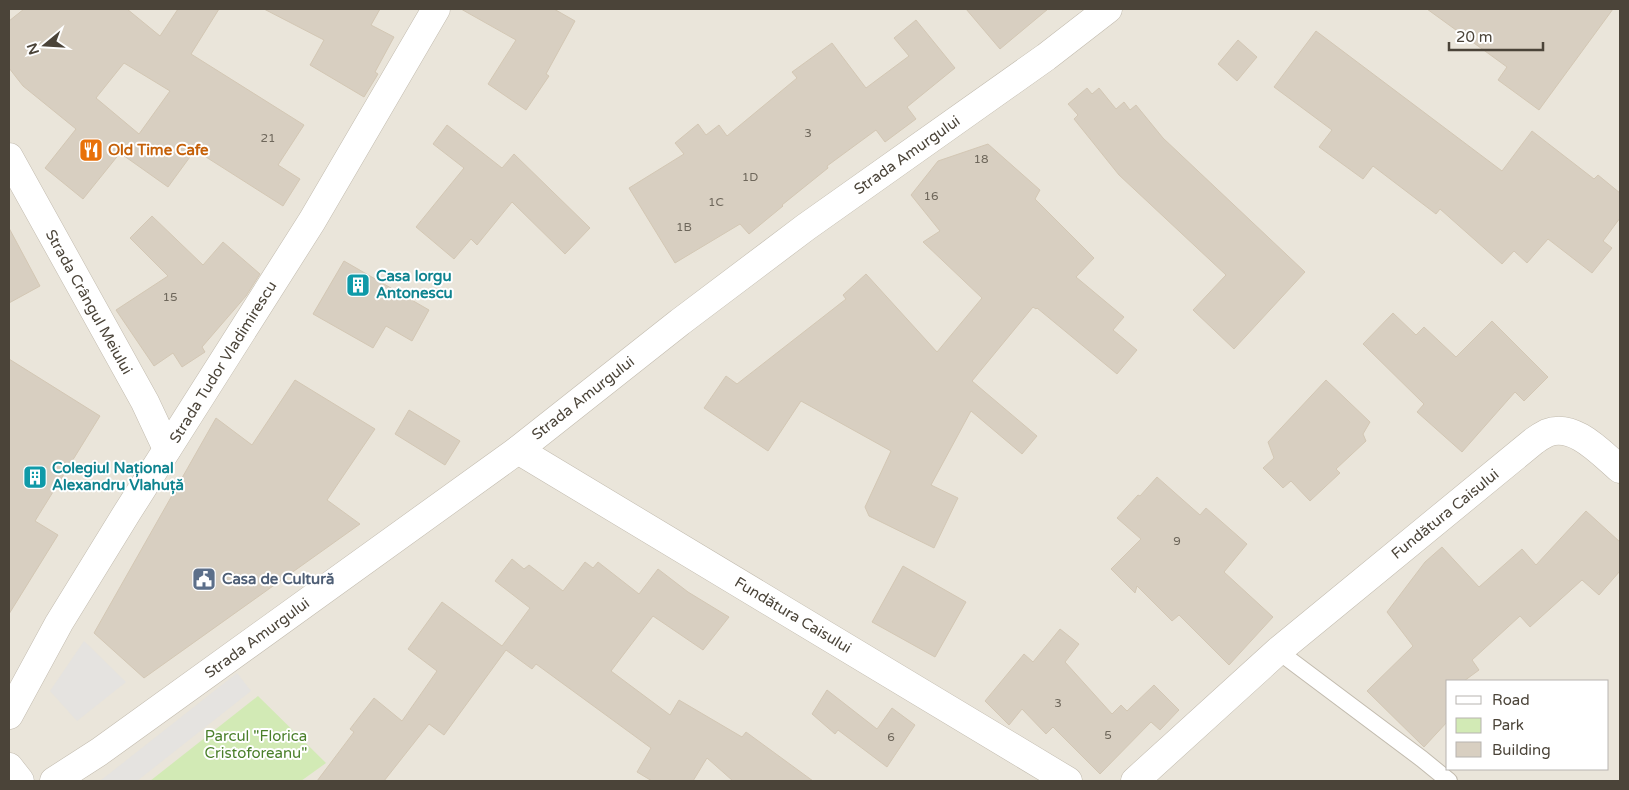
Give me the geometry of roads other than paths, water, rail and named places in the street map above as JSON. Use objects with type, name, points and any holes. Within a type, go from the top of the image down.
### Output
[{"type":"street","name":"Strada Tudor Vladimirescu","points":[[9,715],[59,623],[312,221],[436,9]]},
{"type":"street","name":"Strada Amurgului","points":[[54,781],[99,752],[518,450],[680,322],[798,233],[1046,57],[1108,9]]},
{"type":"street","name":"Strada Crângul Meiului","points":[[9,157],[145,402],[167,449]]},
{"type":"street","name":"Fundătura Caisului","points":[[1134,781],[1278,651],[1534,441],[1547,433],[1562,430],[1576,434],[1620,469]]},
{"type":"street","name":"Fundătura Caisului","points":[[518,450],[1068,781]]},
{"type":"street","points":[[9,767],[20,781]]},
{"type":"lane","points":[[1278,651],[1449,781]]},
{"type":"place","name":"Old Time Cafe","points":[[91,150]]},
{"type":"place","name":"Casa Iorgu Antonescu","points":[[358,285]]},
{"type":"place","name":"Colegiul Național Alexandru Vlahuță","points":[[35,477]]},
{"type":"place","name":"Casa de Cultură","points":[[204,579]]},
{"type":"park label","name":"Parcul \"Florica Cristoforeanu\"","points":[[256,744]]}]
